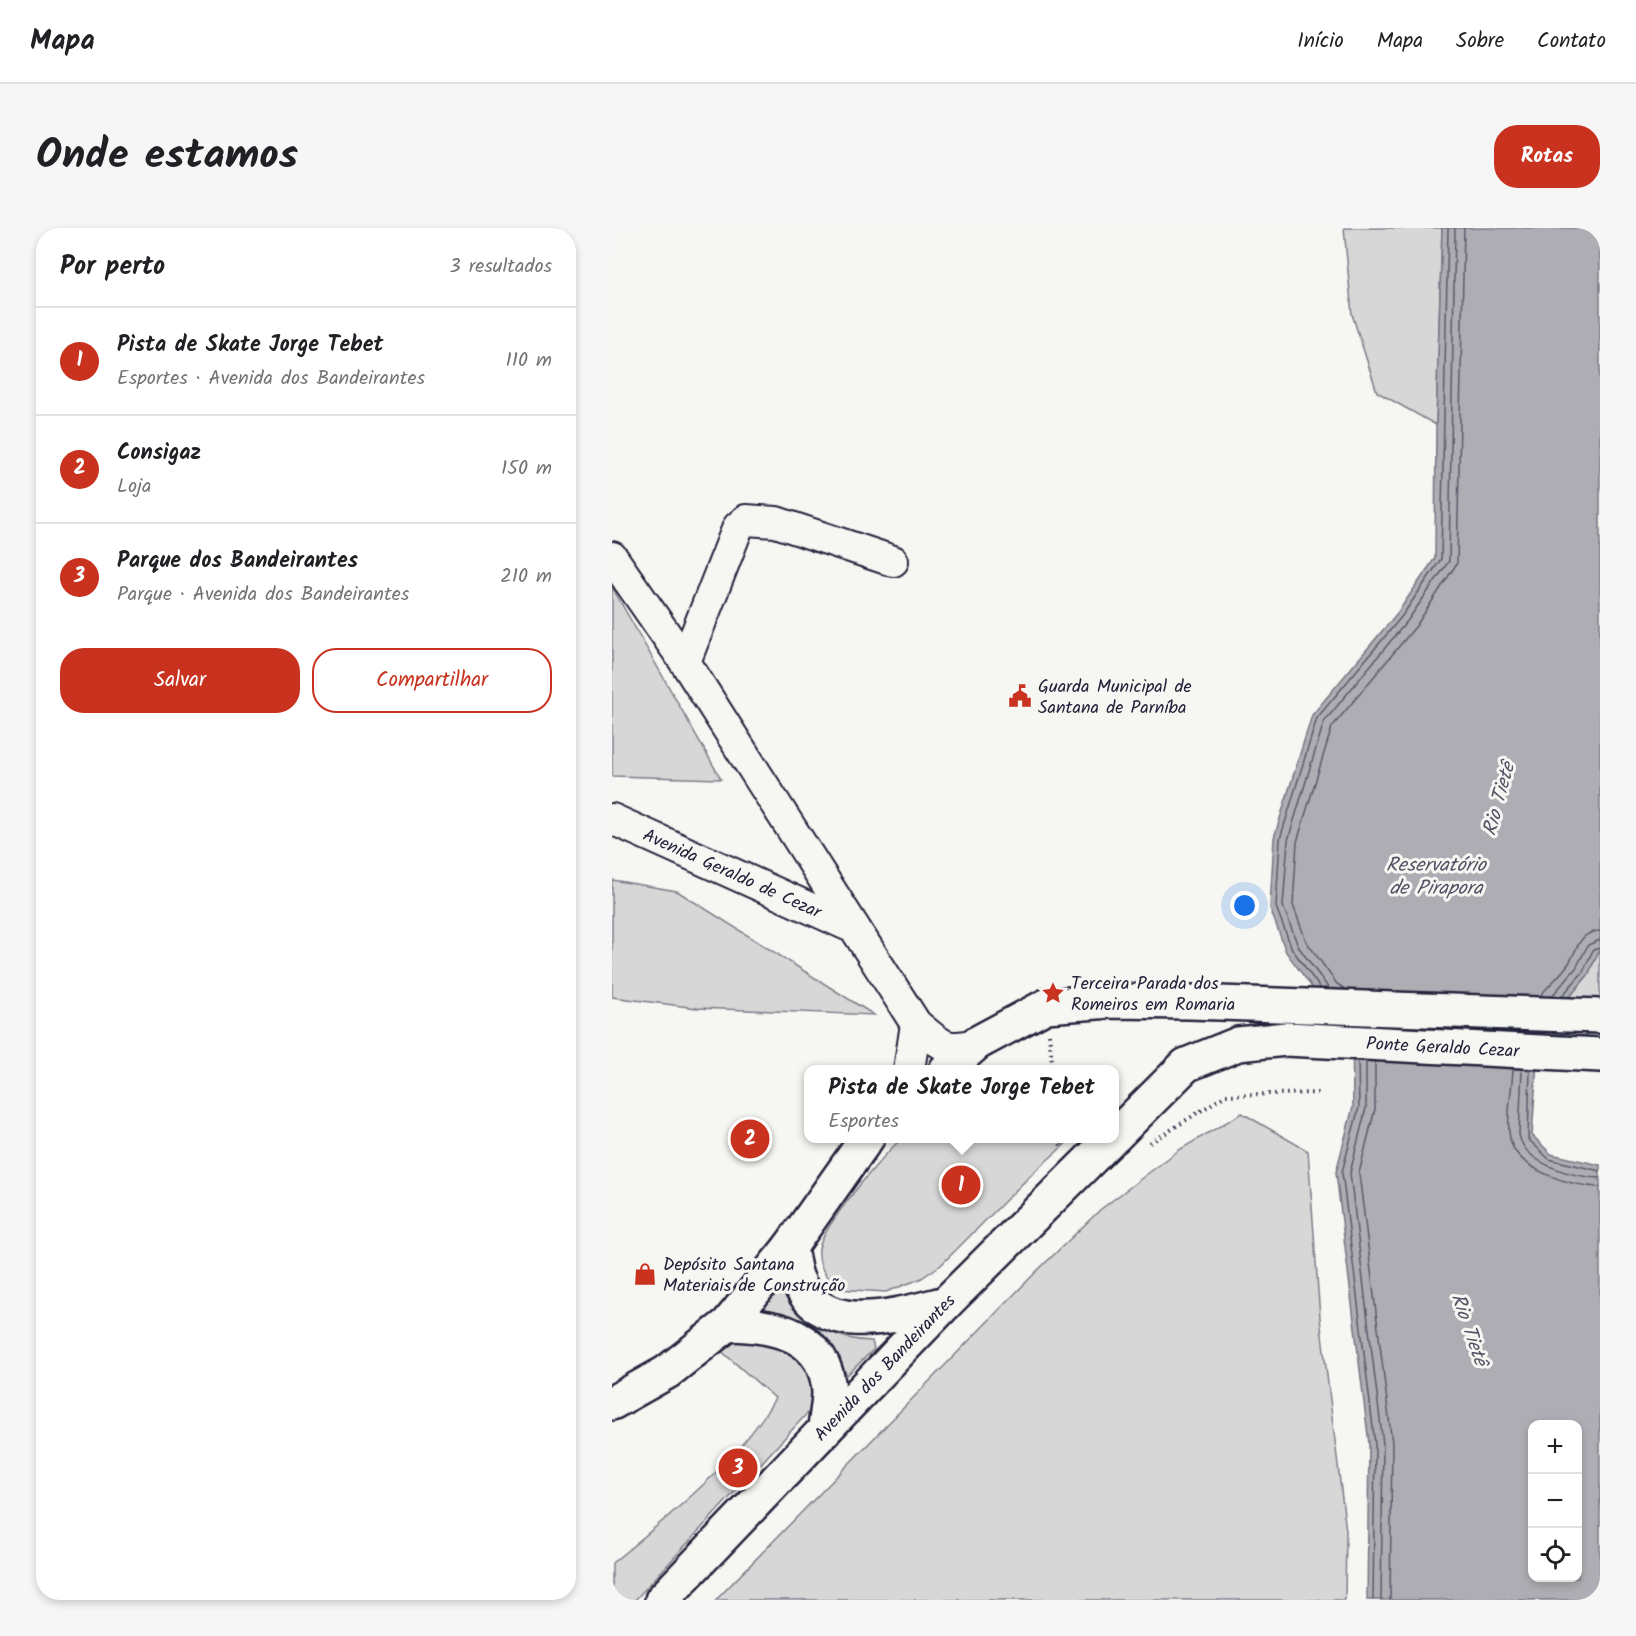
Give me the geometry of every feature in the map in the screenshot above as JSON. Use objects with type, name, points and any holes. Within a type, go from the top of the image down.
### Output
[{"type":"main road","name":"Ponte Geraldo Cezar","points":[[952,1065],[977,1043],[1046,1006],[1110,1001],[1600,1016]]},
{"type":"main road","name":"Ponte Geraldo Cezar","points":[[1286,1039],[1600,1055]]},
{"type":"main road","name":"Avenida dos Bandeirantes","points":[[662,1600],[946,1303],[1123,1141],[1186,1065],[1238,1044],[1286,1039]]},
{"type":"main road","points":[[612,1402],[667,1372],[728,1324],[790,1247],[863,1143]]},
{"type":"main road","points":[[790,1247],[796,1278],[805,1294],[820,1308],[838,1317],[857,1319],[882,1317],[946,1303]]},
{"type":"main road","points":[[728,1324],[773,1328],[792,1334],[806,1344],[819,1359],[825,1372],[829,1392],[825,1429]]},
{"type":"street","points":[[685,662],[738,527],[746,520],[776,522],[893,561]]},
{"type":"street","points":[[612,557],[685,662],[916,1024],[947,1046],[958,1049],[977,1043]]},
{"type":"street","name":"Avenida Geraldo de Cezar","points":[[612,819],[854,928]]},
{"type":"street","points":[[910,1065],[916,1024]]},
{"type":"path","points":[[1123,1141],[1226,1095],[1318,1093]]},
{"type":"shaded area","points":[[1344,228],[1442,228],[1436,425],[1377,392],[1352,314]]},
{"type":"shaded area","points":[[612,587],[721,779],[612,776]]},
{"type":"shaded area","points":[[612,880],[677,891],[874,1015],[697,1008],[612,997]]},
{"type":"shaded area","points":[[1600,948],[1600,1047],[1536,1065],[1539,1033],[1588,975]]},
{"type":"shaded area","points":[[1242,1113],[1308,1151],[1320,1318],[1346,1531],[1345,1600],[716,1600],[1036,1272],[1101,1209],[1179,1150]]},
{"type":"shaded area","points":[[897,1143],[1067,1143],[1034,1172],[941,1265],[920,1279],[886,1292],[837,1289],[821,1266],[819,1249],[831,1224]]},
{"type":"shaded area","points":[[782,1288],[798,1310],[808,1319],[832,1333],[872,1341],[874,1349],[847,1375],[829,1345],[801,1320],[763,1311],[768,1298]]},
{"type":"shaded area","points":[[743,1340],[774,1344],[802,1360],[814,1381],[814,1406],[635,1600],[612,1600],[612,1563],[679,1507],[723,1465],[761,1421],[775,1398],[719,1349],[729,1342]]},
{"type":"water","name":"Reservatório de Pirapora","points":[[1442,228],[1600,228],[1600,948],[1588,975],[1539,1033],[1532,1135],[1551,1154],[1600,1165],[1600,1600],[1367,1600],[1369,1444],[1336,1172],[1353,1107],[1352,1020],[1322,1001],[1286,952],[1270,908],[1274,838],[1312,715],[1398,612],[1435,558],[1436,425]]},
{"type":"place","name":"Guarda Municipal de Santana de Parníba","points":[[1020,696]]},
{"type":"place","name":"Terceira Parada dos Romeiros em Romaria","points":[[1053,993]]},
{"type":"place","name":"Consigaz","points":[[750,1139]]},
{"type":"place","name":"Pista de Skate Jorge Tebet","points":[[961,1185]]},
{"type":"place","name":"Depósito Santana Materiais de Construção","points":[[645,1274]]},
{"type":"place","name":"Parque dos Bandeirantes","points":[[738,1468]]},
{"type":"water label","name":"Rio Tietê","points":[[1498,799]]},
{"type":"water label","name":"Rio Tietê","points":[[1470,1329]]}]
